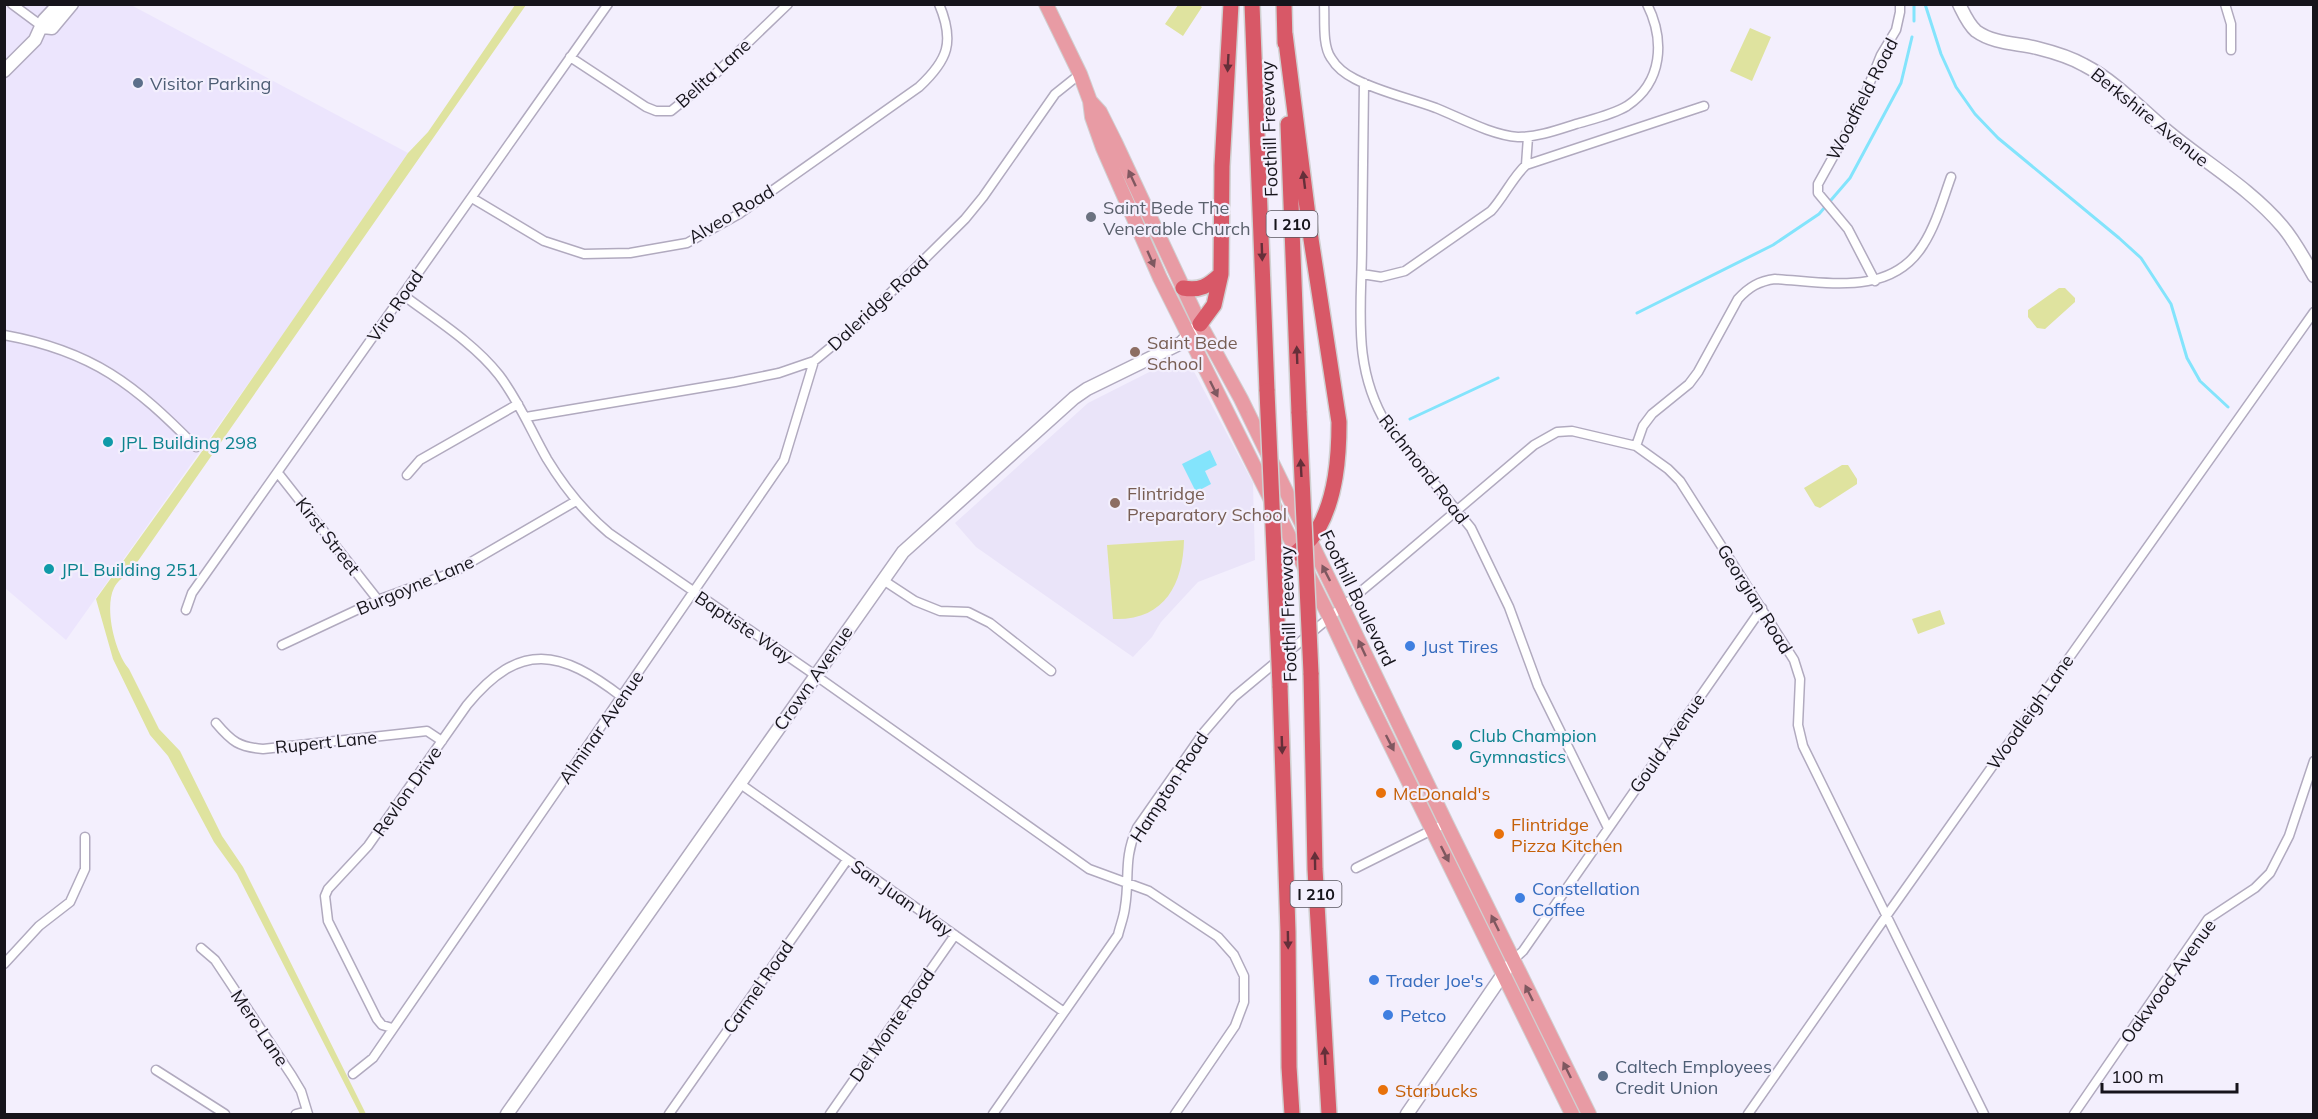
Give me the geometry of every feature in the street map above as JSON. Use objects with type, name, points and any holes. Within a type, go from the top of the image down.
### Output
[{"type":"highway","points":[[1200,324],[1218,296],[1221,274],[1222,166],[1231,4]]},
{"type":"highway","name":"Foothill Freeway","points":[[1252,4],[1281,686],[1292,1114]]},
{"type":"highway","name":"Foothill Freeway","points":[[1284,4],[1311,673],[1315,869],[1329,1114]]},
{"type":"highway","points":[[1285,34],[1311,239],[1340,422],[1339,451],[1325,515],[1317,531],[1296,553]]},
{"type":"highway","points":[[1183,288],[1195,290],[1204,288],[1221,274]]},
{"type":"main road","name":"Foothill Boulevard","points":[[1046,4],[1080,74],[1103,148],[1160,278],[1329,616],[1572,1114]]},
{"type":"main road","name":"Foothill Boulevard","points":[[1090,101],[1100,112],[1115,142],[1200,324],[1240,399],[1342,606],[1589,1114]]},
{"type":"street","points":[[12,4],[43,27],[52,28],[72,4]]},
{"type":"street","points":[[4,71],[35,40],[43,27],[44,20],[59,4]]},
{"type":"street","name":"Viro Road","points":[[186,610],[192,593],[608,4]]},
{"type":"street","name":"Belita Lane","points":[[570,57],[646,107],[656,111],[671,111],[707,82],[788,4]]},
{"type":"street","name":"Alveo Road","points":[[472,198],[544,242],[584,254],[630,253],[687,243],[739,214],[919,87],[940,65],[948,41],[948,29],[939,4]]},
{"type":"street","points":[[1324,4],[1329,56],[1342,72],[1364,83],[1515,136],[1541,135],[1607,115],[1626,106],[1638,96],[1648,84],[1658,61],[1659,46],[1647,4]]},
{"type":"street","name":"Woodfield Road","points":[[1875,281],[1848,229],[1818,193],[1820,180],[1843,143],[1881,55],[1896,30],[1900,4]]},
{"type":"street","name":"Berkshire Avenue","points":[[1959,4],[1967,21],[1987,37],[2060,54],[2084,64],[2108,80],[2267,210],[2283,226],[2301,252],[2313,276]]},
{"type":"street","points":[[2225,4],[2231,24],[2231,50]]},
{"type":"street","name":"Daleridge Road","points":[[526,417],[735,382],[779,373],[813,361],[859,324],[965,219],[983,197],[1054,94],[1080,74]]},
{"type":"street","name":"Richmond Road","points":[[1364,83],[1361,347],[1364,370],[1378,410],[1387,425],[1471,528],[1509,607],[1538,686],[1608,828]]},
{"type":"street","points":[[1362,274],[1381,277],[1405,271],[1491,211],[1508,191],[1519,171],[1526,165],[1704,106]]},
{"type":"street","points":[[1526,165],[1528,136]]},
{"type":"street","points":[[1636,446],[1643,426],[1652,414],[1689,384],[1698,372],[1738,299],[1748,289],[1762,280],[1775,279],[1853,284],[1875,281],[1899,271],[1923,245],[1951,177]]},
{"type":"street","name":"Baptiste Way","points":[[403,295],[481,357],[497,373],[526,417],[546,458],[576,501],[609,533],[815,675],[1089,869],[1149,891],[1218,937],[1234,955],[1244,976],[1244,1002],[1235,1026],[1175,1114]]},
{"type":"street","name":"Woodleigh Lane","points":[[1748,1114],[2313,312]]},
{"type":"street","name":"Crown Avenue","points":[[507,1114],[903,552],[1074,398],[1087,389],[1181,343],[1200,324]]},
{"type":"street","points":[[4,335],[68,351],[95,364],[146,398],[196,447]]},
{"type":"street","name":"Alminar Avenue","points":[[353,1074],[373,1058],[784,460],[813,361]]},
{"type":"street","points":[[407,475],[420,460],[518,404]]},
{"type":"street","name":"Georgian Road","points":[[1329,616],[1534,445],[1557,432],[1572,430],[1636,446],[1668,469],[1680,481],[1794,660],[1800,679],[1798,725],[1803,746],[1984,1114]]},
{"type":"street","name":"Kirst Street","points":[[278,473],[378,600]]},
{"type":"street","name":"Burgoyne Lane","points":[[282,645],[378,600],[454,572],[576,501]]},
{"type":"street","points":[[883,580],[915,601],[940,611],[968,612],[990,623],[1052,671]]},
{"type":"street","name":"Gould Avenue","points":[[1407,1114],[1762,608]]},
{"type":"street","name":"Hampton Road","points":[[993,1114],[1118,935],[1126,907],[1129,844],[1137,828],[1204,732],[1234,696],[1329,616]]},
{"type":"street","name":"Revlon Drive","points":[[392,1028],[382,1025],[376,1019],[328,921],[325,896],[333,883],[368,846],[483,685],[504,668],[536,658],[566,663],[602,682],[622,697]]},
{"type":"street","name":"Rupert Lane","points":[[216,723],[228,738],[244,747],[263,749],[427,731],[442,741]]},
{"type":"street","name":"Oakwood Avenue","points":[[2074,1114],[2208,919],[2255,888],[2270,873],[2289,836],[2313,760]]},
{"type":"street","name":"San Juan Way","points":[[740,783],[1064,1012]]},
{"type":"street","points":[[1356,868],[1446,823]]},
{"type":"street","points":[[4,964],[39,926],[70,902],[85,869],[85,837]]},
{"type":"street","name":"Carmel Road","points":[[669,1114],[847,860]]},
{"type":"street","name":"Del Monte Road","points":[[830,1114],[955,935]]},
{"type":"street","name":"Mero Lane","points":[[201,948],[215,960],[292,1076],[301,1091],[308,1113]]},
{"type":"street","points":[[156,1070],[225,1114]]},
{"type":"street","points":[[297,1114],[308,1113]]},
{"type":"shaded area","points":[[5,5],[131,5],[408,153],[275,346],[66,640],[5,588]]},
{"type":"shaded area","name":"Flintridge Preparatory School","points":[[1175,359],[1190,364],[1253,483],[1255,560],[1198,582],[1133,657],[976,547],[955,523],[1088,403]]},
{"type":"green space","points":[[515,5],[526,5],[131,571],[115,585],[111,597],[112,630],[119,652],[159,729],[180,751],[222,836],[243,867],[366,1114],[360,1114],[237,874],[214,842],[168,756],[150,735],[113,659],[96,599],[198,457],[408,153],[428,132]]},
{"type":"green space","points":[[1178,5],[1202,7],[1183,36],[1165,24]]},
{"type":"green space","points":[[1750,28],[1771,37],[1752,81],[1730,71]]},
{"type":"green space","points":[[2059,288],[2065,288],[2075,298],[2075,302],[2045,329],[2037,328],[2028,317],[2028,310]]},
{"type":"green space","points":[[1842,465],[1848,465],[1857,479],[1857,484],[1820,508],[1815,506],[1804,488]]},
{"type":"green space","points":[[1184,540],[1180,572],[1167,597],[1158,607],[1145,614],[1113,619],[1107,545]]},
{"type":"green space","points":[[1940,610],[1945,624],[1918,634],[1912,619]]},
{"type":"water","points":[[1210,450],[1217,465],[1205,471],[1211,484],[1196,492],[1182,464]]},
{"type":"waterway","points":[[1914,4],[1914,21]]},
{"type":"waterway","points":[[1925,4],[1941,54],[1956,87],[1975,114],[1998,138],[2141,258],[2171,304],[2187,358],[2200,381],[2228,407]]},
{"type":"waterway","points":[[1637,313],[1773,245],[1819,214],[1850,178],[1901,83],[1912,37]]},
{"type":"waterway","points":[[1410,419],[1498,378]]},
{"type":"place","name":"Visitor Parking","points":[[138,83]]},
{"type":"place","name":"Saint Bede The Venerable Church","points":[[1091,217]]},
{"type":"place","name":"Saint Bede School","points":[[1135,352]]},
{"type":"place","name":"JPL Building 298","points":[[108,442]]},
{"type":"place","name":"Flintridge Preparatory School","points":[[1115,503]]},
{"type":"place","name":"JPL Building 251","points":[[49,569]]},
{"type":"place","name":"Just Tires","points":[[1410,646]]},
{"type":"place","name":"Club Champion Gymnastics","points":[[1457,745]]},
{"type":"place","name":"McDonald's","points":[[1381,793]]},
{"type":"place","name":"Flintridge Pizza Kitchen","points":[[1499,834]]},
{"type":"place","name":"Constellation Coffee","points":[[1520,898]]},
{"type":"place","name":"Trader Joe's","points":[[1374,980]]},
{"type":"place","name":"Petco","points":[[1388,1015]]},
{"type":"place","name":"Caltech Employees Credit Union","points":[[1603,1076]]},
{"type":"place","name":"Starbucks","points":[[1383,1090]]}]
